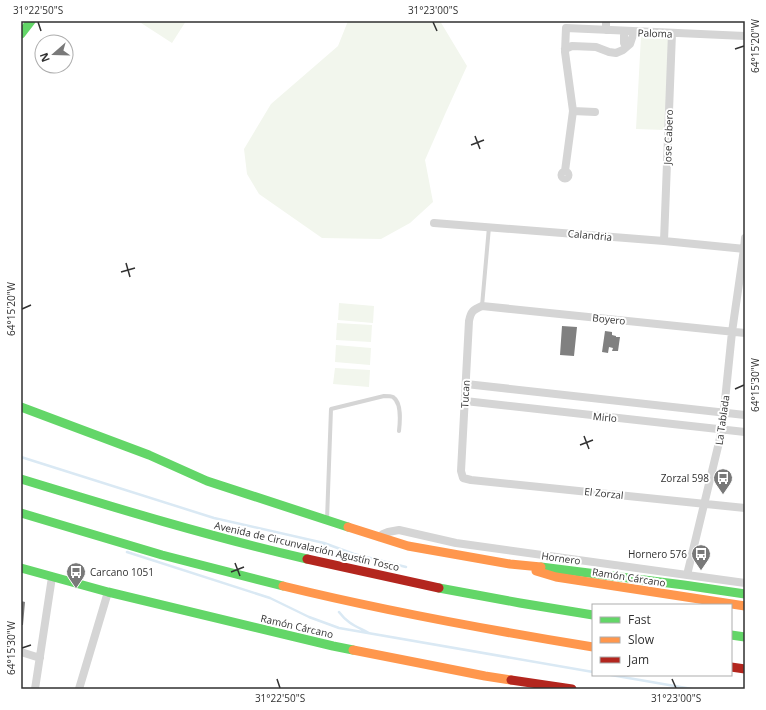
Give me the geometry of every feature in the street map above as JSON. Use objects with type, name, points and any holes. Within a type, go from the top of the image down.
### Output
[{"type":"main road","points":[[21,34],[31,21]]},
{"type":"main road","name":"Ramón Cárcano","points":[[21,407],[134,450],[226,488],[408,546],[510,564],[579,571],[745,594]]},
{"type":"main road","name":"Avenida de Circunvalación Agustín Tosco","points":[[21,479],[201,532],[296,556],[373,574],[466,593],[592,615]]},
{"type":"main road","points":[[21,512],[150,552],[295,589],[465,625],[592,647]]},
{"type":"main road","name":"Ramón Cárcano","points":[[510,564],[556,577],[745,606]]},
{"type":"main road","name":"Ramón Cárcano","points":[[21,568],[108,592],[333,646],[485,676],[572,689]]},
{"type":"main road","points":[[732,635],[745,637]]},
{"type":"main road","points":[[732,667],[745,669]]},
{"type":"street","points":[[606,21],[606,30]]},
{"type":"street","name":"Paloma","points":[[565,49],[566,28],[745,36]]},
{"type":"street","points":[[624,31],[624,43],[626,47]]},
{"type":"street","points":[[564,171],[573,111],[565,49],[572,46],[596,47],[616,53],[623,50],[630,44],[634,32]]},
{"type":"street","name":"Jose Cabero","points":[[664,241],[672,33]]},
{"type":"street","points":[[573,111],[595,112]]},
{"type":"street","name":"Calandria","points":[[434,223],[664,241],[745,249]]},
{"type":"street","name":"La Tablada","points":[[687,575],[722,430],[732,332],[745,249],[745,238]]},
{"type":"street","name":"Boyero","points":[[473,310],[482,306],[745,334]]},
{"type":"street","name":"Tucan","points":[[464,478],[462,470],[469,321],[473,310]]},
{"type":"street","name":"Mirlo","points":[[466,384],[745,415]]},
{"type":"street","name":"Mirlo","points":[[465,401],[745,432]]},
{"type":"street","name":"El Zorzal","points":[[464,478],[471,480],[745,508]]},
{"type":"street","name":"Hornero","points":[[379,537],[388,532],[399,530],[456,543],[745,583]]},
{"type":"street","points":[[35,689],[52,577]]},
{"type":"street","points":[[79,689],[108,592]]},
{"type":"street","points":[[21,652],[40,658]]},
{"type":"lane","points":[[482,306],[489,227]]},
{"type":"lane","points":[[327,520],[331,409],[384,396],[392,396],[397,401],[400,411],[400,431]]},
{"type":"shaded area","points":[[138,21],[186,21],[172,43]]},
{"type":"shaded area","points":[[348,21],[440,21],[467,66],[425,160],[433,202],[410,223],[381,239],[322,238],[259,194],[247,174],[244,149],[271,104],[338,46]]},
{"type":"shaded area","points":[[641,36],[669,38],[665,130],[636,129]]},
{"type":"shaded area","points":[[339,303],[374,306],[373,323],[338,320]]},
{"type":"shaded area","points":[[337,323],[372,325],[371,342],[336,340]]},
{"type":"shaded area","points":[[336,345],[371,348],[370,365],[335,362]]},
{"type":"shaded area","points":[[335,368],[370,370],[369,387],[333,384]]},
{"type":"building","points":[[562,326],[577,327],[574,356],[560,355]]},
{"type":"building","points":[[605,331],[612,332],[612,335],[620,337],[618,351],[612,351],[613,348],[609,347],[608,353],[602,352]]},
{"type":"building","points":[[21,601],[25,602],[23,625],[21,625]]},
{"type":"waterway","points":[[21,457],[214,518],[324,543],[354,554],[406,567]]},
{"type":"waterway","points":[[324,543],[326,553]]},
{"type":"waterway","points":[[127,552],[270,598],[309,617],[339,628],[592,672]]},
{"type":"waterway","points":[[339,612],[349,622],[369,633]]},
{"type":"waterway","points":[[617,676],[692,689]]},
{"type":"traffic: fast","points":[[21,34],[31,21]]},
{"type":"traffic: fast","points":[[21,407],[149,455],[207,481],[348,527]]},
{"type":"traffic: fast","points":[[21,479],[199,532],[307,559]]},
{"type":"traffic: fast","points":[[21,513],[162,555],[283,586]]},
{"type":"traffic: fast","points":[[541,567],[745,594]]},
{"type":"traffic: fast","points":[[21,568],[108,592],[353,650]]},
{"type":"traffic: fast","points":[[439,588],[592,615]]},
{"type":"traffic: fast","points":[[732,635],[745,637]]},
{"type":"traffic: slow","points":[[348,527],[408,546],[510,564],[541,567]]},
{"type":"traffic: slow","points":[[536,571],[556,577],[732,604]]},
{"type":"traffic: slow","points":[[283,586],[437,620],[592,647]]},
{"type":"traffic: slow","points":[[732,604],[745,606]]},
{"type":"traffic: slow","points":[[353,650],[511,680]]},
{"type":"traffic: jam","points":[[307,559],[439,588]]},
{"type":"traffic: jam","points":[[732,667],[745,669]]},
{"type":"traffic: jam","points":[[511,680],[572,689]]},
{"type":"place","name":"Zorzal 598","points":[[723,495]]},
{"type":"place","name":"Hornero 576","points":[[701,571]]},
{"type":"place","name":"Carcano 1051","points":[[76,589]]}]
